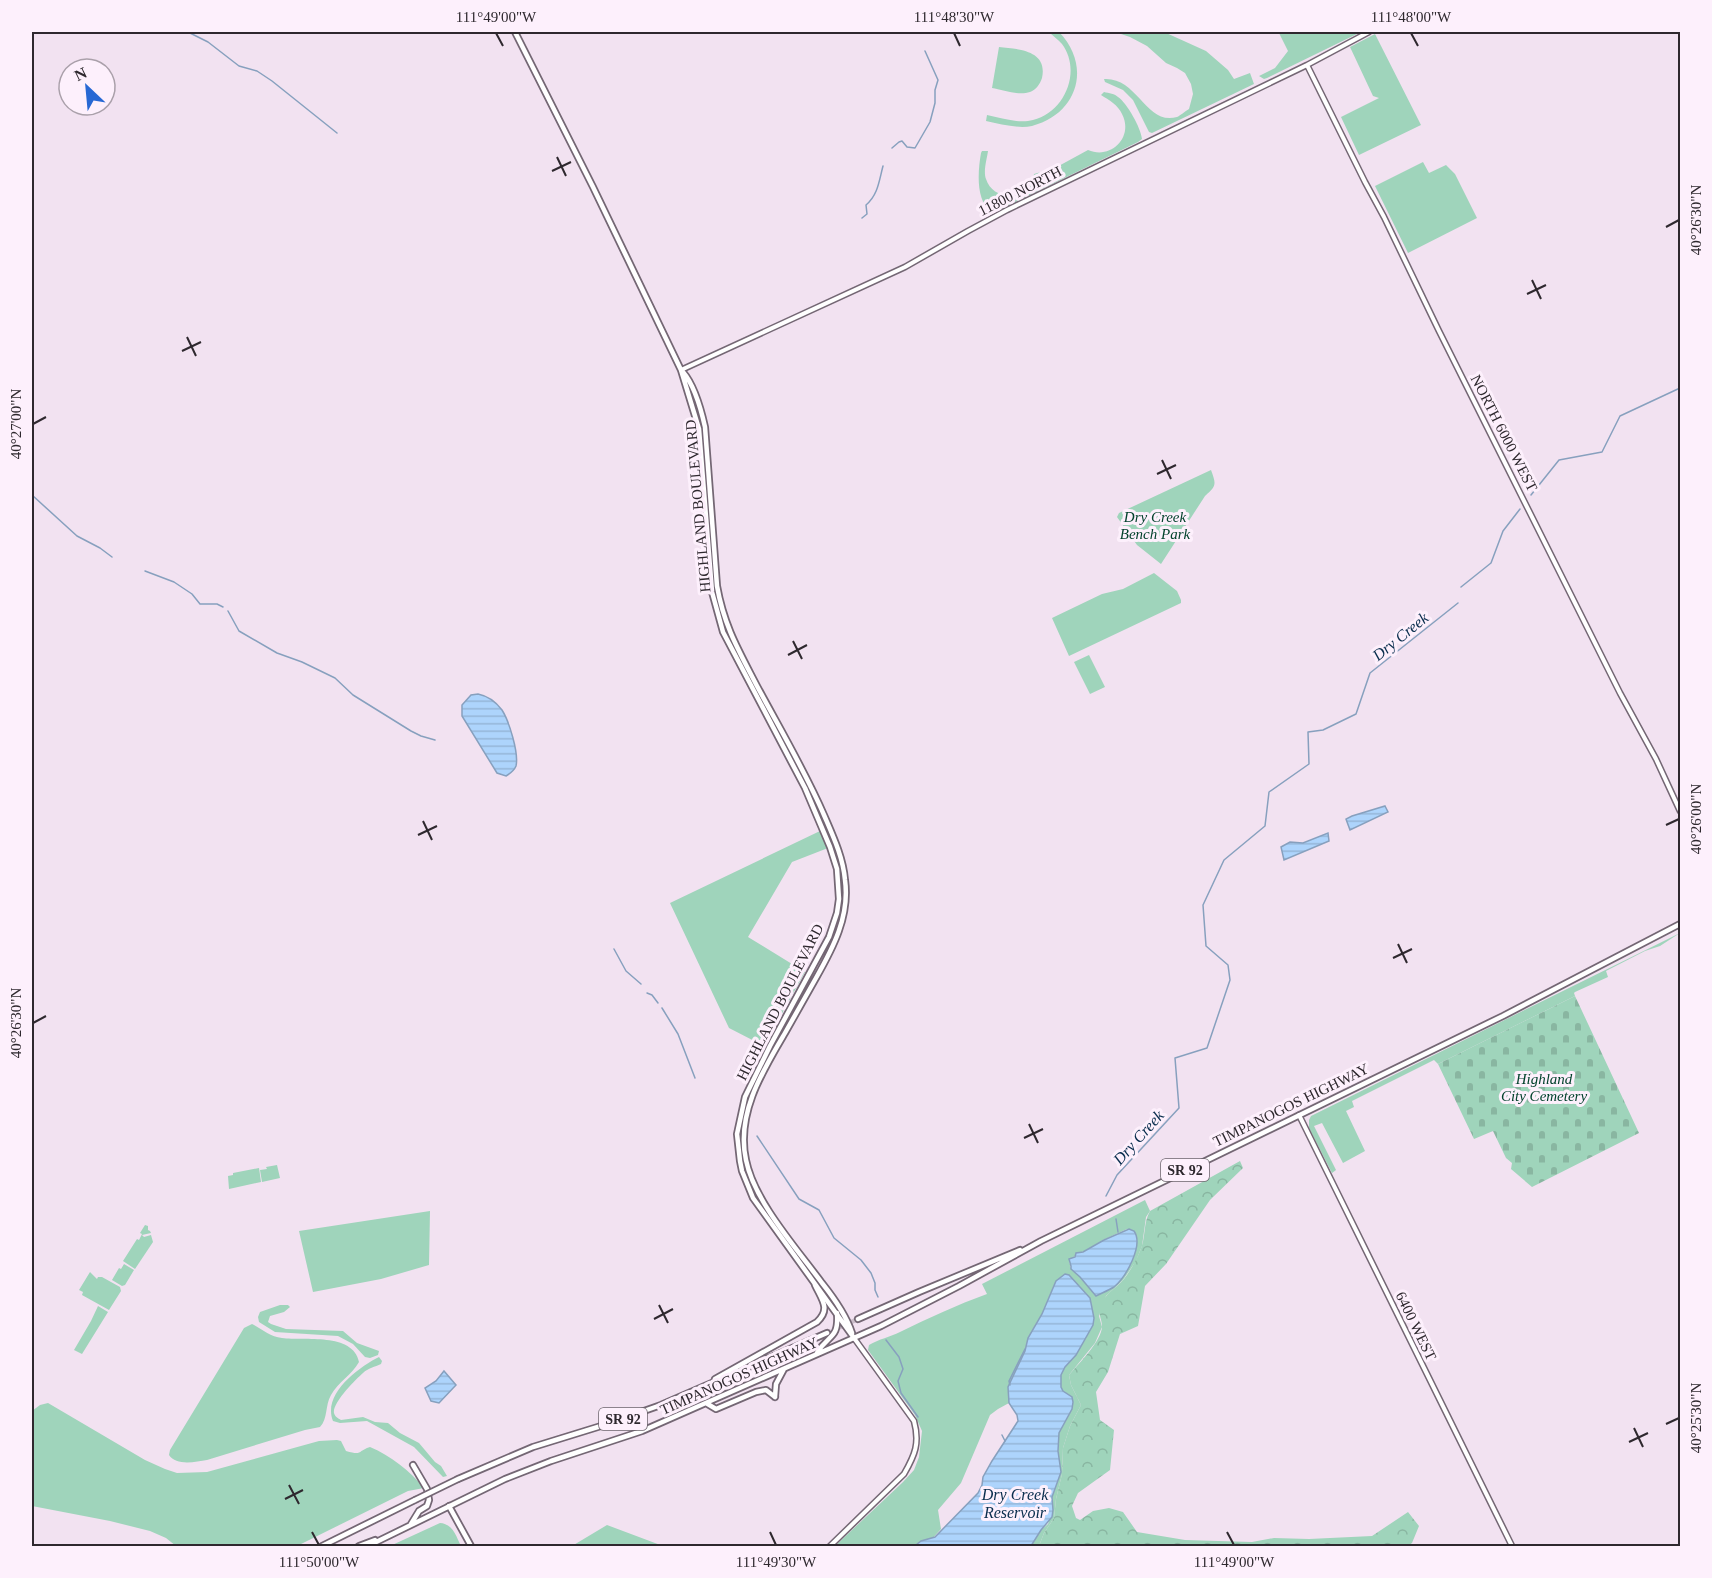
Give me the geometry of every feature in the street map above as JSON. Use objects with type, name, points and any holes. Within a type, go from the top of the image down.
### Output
[{"type":"main road","name":"HIGHLAND BOULEVARD","points":[[515,32],[681,370],[699,429],[712,592],[723,632],[805,788],[837,869],[839,899],[830,937],[744,1097],[737,1134],[742,1172],[753,1198],[854,1338]]},
{"type":"main road","name":"HIGHLAND BOULEVARD","points":[[681,370],[687,377],[705,427],[720,605],[732,639],[814,792],[839,853],[846,881],[843,919],[832,949],[766,1066],[751,1100],[743,1134],[746,1160],[753,1184],[762,1199],[834,1299],[850,1325],[854,1338]]},
{"type":"main road","name":"TIMPANOGOS HIGHWAY","points":[[368,1546],[505,1479],[551,1461],[630,1436],[881,1326],[1041,1241],[1503,1016],[1680,924]]},
{"type":"main road","name":"SR 92","points":[[858,1319],[1041,1241]]},
{"type":"main road","points":[[689,1394],[824,1316],[825,1307],[815,1285]]},
{"type":"main road","points":[[817,1354],[823,1343],[837,1330],[837,1313]]},
{"type":"main road","name":"SR 92","points":[[322,1546],[458,1479],[532,1447],[634,1416],[827,1333]]},
{"type":"main road","points":[[705,1403],[716,1409],[766,1390],[775,1397],[776,1384],[785,1368]]},
{"type":"main road","points":[[410,1526],[420,1511],[427,1506],[429,1500],[428,1489],[413,1465]]},
{"type":"main road","points":[[449,1506],[471,1546]]},
{"type":"main road","points":[[359,1546],[400,1530]]},
{"type":"main road","name":"SR 92","points":[[376,1546],[400,1530]]},
{"type":"street","name":"11800 NORTH","points":[[681,370],[905,267],[1007,210],[1306,65],[1369,32]]},
{"type":"street","name":"NORTH 6000 WEST","points":[[1306,65],[1680,811]]},
{"type":"street","name":"6400 WEST","points":[[1299,1115],[1512,1546]]},
{"type":"street","points":[[830,1546],[904,1474],[912,1460],[917,1443],[914,1421],[854,1338]]},
{"type":"green space","points":[[1048,32],[1059,32],[1069,45],[1075,59],[1077,74],[1075,87],[1069,100],[1048,120],[1032,126],[1015,127],[986,121],[987,115],[1016,121],[1033,120],[1044,116],[1062,100],[1070,78],[1068,55],[1062,44]]},
{"type":"green space","points":[[1115,32],[1164,32],[1206,51],[1228,70],[1234,79],[1250,73],[1254,84],[1152,133],[1149,132],[1133,100],[1123,90],[1105,82],[1104,79],[1116,80],[1125,85],[1157,115],[1166,118],[1177,117],[1189,109],[1193,94],[1191,84],[1185,73],[1166,63],[1147,46]]},
{"type":"green space","points":[[1280,32],[1361,32],[1264,79],[1259,76],[1275,68],[1288,51]]},
{"type":"green space","points":[[1375,34],[1421,125],[1359,155],[1341,117],[1379,98],[1373,96],[1350,47]]},
{"type":"green space","points":[[999,47],[1023,50],[1036,56],[1043,69],[1039,85],[1034,90],[1021,93],[992,88]]},
{"type":"green space","points":[[1104,92],[1122,100],[1136,122],[1142,139],[992,212],[980,193],[979,168],[982,151],[988,151],[985,172],[990,187],[1003,195],[1019,194],[1026,190],[1034,174],[1055,168],[1088,150],[1105,152],[1112,149],[1123,138],[1125,123],[1122,114],[1113,103],[1101,95]]},
{"type":"green space","points":[[1423,162],[1429,173],[1446,165],[1455,174],[1477,218],[1408,253],[1375,186]]},
{"type":"green space","name":"Dry Creek Bench Park","points":[[1211,470],[1214,482],[1212,490],[1205,496],[1161,564],[1137,545],[1117,517],[1119,513]]},
{"type":"green space","points":[[1154,573],[1177,591],[1181,603],[1069,656],[1052,618],[1102,594],[1123,589]]},
{"type":"green space","points":[[1089,655],[1105,687],[1090,694],[1074,662]]},
{"type":"green space","points":[[820,831],[828,848],[792,862],[748,937],[805,972],[764,1046],[729,1028],[670,903]]},
{"type":"green space","points":[[1680,933],[1660,946],[1606,971],[1608,977],[1575,992],[1575,996],[1438,1064],[1434,1060],[1352,1101],[1354,1107],[1346,1111],[1365,1151],[1343,1163],[1322,1123],[1314,1126],[1336,1170],[1332,1173],[1309,1128],[1311,1116]]},
{"type":"green space","name":"Highland City Cemetery","points":[[1575,996],[1639,1133],[1532,1187],[1511,1169],[1512,1163],[1506,1158],[1493,1131],[1474,1139],[1438,1064]]},
{"type":"green space","points":[[1240,1161],[1243,1168],[1210,1200],[1166,1264],[1145,1286],[1138,1326],[1120,1334],[1108,1372],[1096,1392],[1100,1420],[1114,1430],[1110,1470],[1078,1493],[1072,1506],[1076,1518],[1080,1520],[1093,1511],[1109,1508],[1123,1512],[1137,1532],[1185,1540],[1252,1542],[1274,1538],[1372,1536],[1408,1512],[1419,1526],[1412,1543],[1408,1546],[1039,1546],[1054,1518],[1062,1474],[1063,1448],[1070,1426],[1081,1405],[1071,1385],[1069,1375],[1099,1338],[1102,1325],[1099,1311],[1101,1303],[1124,1279],[1135,1262],[1142,1246],[1146,1220],[1150,1211]]},
{"type":"green space","points":[[277,1165],[280,1178],[262,1182],[260,1170]]},
{"type":"green space","points":[[259,1168],[261,1182],[229,1189],[228,1176]]},
{"type":"green space","points":[[1145,1200],[1150,1211],[1146,1217],[1142,1246],[1136,1261],[1123,1280],[1106,1296],[1099,1316],[1102,1327],[1095,1343],[1069,1375],[1071,1385],[1081,1405],[1070,1426],[1063,1448],[1062,1474],[1054,1518],[1039,1546],[1031,1546],[1041,1530],[1048,1524],[1053,1510],[1052,1497],[1061,1472],[1058,1451],[1059,1433],[1072,1409],[1073,1402],[1072,1397],[1061,1387],[1061,1375],[1076,1355],[1094,1318],[1090,1298],[1082,1290],[1056,1281],[1042,1314],[1028,1338],[1025,1351],[1008,1387],[1009,1403],[990,1415],[961,1483],[938,1510],[941,1529],[932,1539],[916,1546],[835,1546],[903,1482],[914,1470],[919,1457],[922,1431],[915,1415],[868,1350],[869,1345],[987,1294],[982,1284]],"holes":[[[1127,1229],[1132,1230],[1136,1235],[1136,1245],[1131,1263],[1113,1286],[1096,1296],[1071,1269],[1069,1260],[1076,1253],[1087,1250]]]},
{"type":"green space","points":[[430,1211],[429,1265],[381,1279],[313,1292],[299,1231]]},
{"type":"green space","points":[[145,1225],[151,1233],[142,1235],[144,1237],[151,1235],[153,1242],[135,1269],[123,1261],[137,1239],[139,1240]]},
{"type":"green space","points":[[124,1264],[134,1270],[122,1286],[112,1280]]},
{"type":"green space","points":[[90,1272],[97,1279],[102,1277],[120,1287],[121,1291],[109,1310],[82,1295],[83,1292],[79,1290]]},
{"type":"green space","points":[[280,1305],[290,1307],[284,1312],[270,1316],[268,1322],[271,1324],[286,1329],[343,1331],[357,1343],[379,1351],[378,1355],[365,1357],[353,1344],[338,1336],[275,1332],[259,1322],[260,1312]]},
{"type":"green space","points":[[98,1306],[108,1312],[82,1354],[74,1350]]},
{"type":"green space","points":[[252,1324],[278,1337],[338,1342],[355,1352],[359,1362],[331,1395],[323,1424],[320,1427],[207,1460],[176,1461],[169,1455],[170,1450],[244,1328]]},
{"type":"green space","points":[[379,1357],[381,1364],[365,1371],[340,1398],[334,1409],[335,1416],[341,1420],[363,1417],[375,1422],[388,1423],[400,1433],[419,1443],[441,1466],[447,1476],[443,1477],[414,1447],[367,1421],[340,1423],[333,1421],[331,1411],[337,1392],[362,1367]]},
{"type":"green space","points":[[48,1403],[145,1460],[177,1473],[207,1472],[319,1441],[337,1440],[341,1441],[346,1451],[358,1453],[370,1447],[385,1455],[406,1469],[424,1488],[408,1491],[297,1546],[176,1546],[166,1538],[150,1531],[32,1506],[32,1411]]},
{"type":"green space","points":[[440,1523],[451,1528],[461,1546],[390,1546]]},
{"type":"green space","points":[[607,1525],[663,1546],[572,1546]]},
{"type":"water","points":[[478,694],[500,707],[510,729],[517,760],[514,769],[506,776],[497,773],[462,716],[462,705],[471,695]]},
{"type":"water","points":[[1385,806],[1388,812],[1350,830],[1346,819]]},
{"type":"water","points":[[1328,833],[1329,841],[1284,860],[1281,847],[1290,842],[1303,843]]},
{"type":"water","points":[[1129,1229],[1134,1231],[1137,1237],[1132,1260],[1124,1276],[1114,1287],[1096,1296],[1071,1269],[1069,1259],[1075,1257],[1076,1253],[1083,1252]]},
{"type":"water","name":"Dry Creek Reservoir","points":[[1065,1274],[1069,1275],[1090,1298],[1094,1318],[1093,1325],[1076,1355],[1061,1375],[1061,1387],[1072,1397],[1073,1402],[1072,1409],[1059,1433],[1058,1451],[1061,1472],[1052,1497],[1052,1517],[1031,1546],[916,1546],[921,1541],[935,1537],[978,1493],[983,1477],[1018,1421],[1009,1403],[1008,1387],[1025,1351],[1028,1338],[1042,1314],[1056,1281]]},
{"type":"water","points":[[444,1371],[456,1385],[439,1403],[431,1401],[425,1388],[436,1381]]},
{"type":"waterway","points":[[188,32],[208,42],[239,66],[257,71],[272,81],[337,133]]},
{"type":"waterway","points":[[892,148],[902,141],[907,147],[915,148],[930,122],[938,80],[925,51]]},
{"type":"waterway","points":[[862,218],[867,214],[866,205],[876,192],[883,166]]},
{"type":"waterway","name":"Dry Creek","points":[[1531,495],[1559,460],[1602,452],[1620,416],[1680,388]]},
{"type":"waterway","points":[[32,495],[77,536],[112,557]]},
{"type":"waterway","name":"Dry Creek","points":[[1461,587],[1491,563],[1503,531],[1520,509]]},
{"type":"waterway","points":[[145,571],[174,582],[192,594],[200,604],[217,604],[223,607]]},
{"type":"waterway","name":"Dry Creek","points":[[1106,1196],[1117,1175],[1179,1108],[1175,1058],[1207,1048],[1230,980],[1228,965],[1206,946],[1203,905],[1224,860],[1265,826],[1269,792],[1309,764],[1308,732],[1323,730],[1356,714],[1370,673],[1458,603]]},
{"type":"waterway","points":[[228,611],[239,631],[277,653],[335,678],[353,695],[411,731],[435,740]]},
{"type":"waterway","points":[[614,949],[626,971],[641,984]]},
{"type":"waterway","points":[[647,993],[652,995],[658,1003]]},
{"type":"waterway","points":[[662,1008],[678,1034],[695,1078]]},
{"type":"waterway","points":[[757,1136],[799,1199],[819,1210],[834,1238],[861,1260],[871,1273],[878,1297]]},
{"type":"waterway","name":"Dry Creek","points":[[1116,1219],[1118,1232]]},
{"type":"waterway","points":[[886,1340],[899,1357],[903,1369],[898,1381],[901,1393],[918,1417]]},
{"type":"waterway","name":"Dry Creek","points":[[1010,1385],[1009,1381],[1025,1349]]},
{"type":"waterway","points":[[1002,1435],[1005,1441]]},
{"type":"tunnel","points":[[827,1333],[858,1319]]}]
